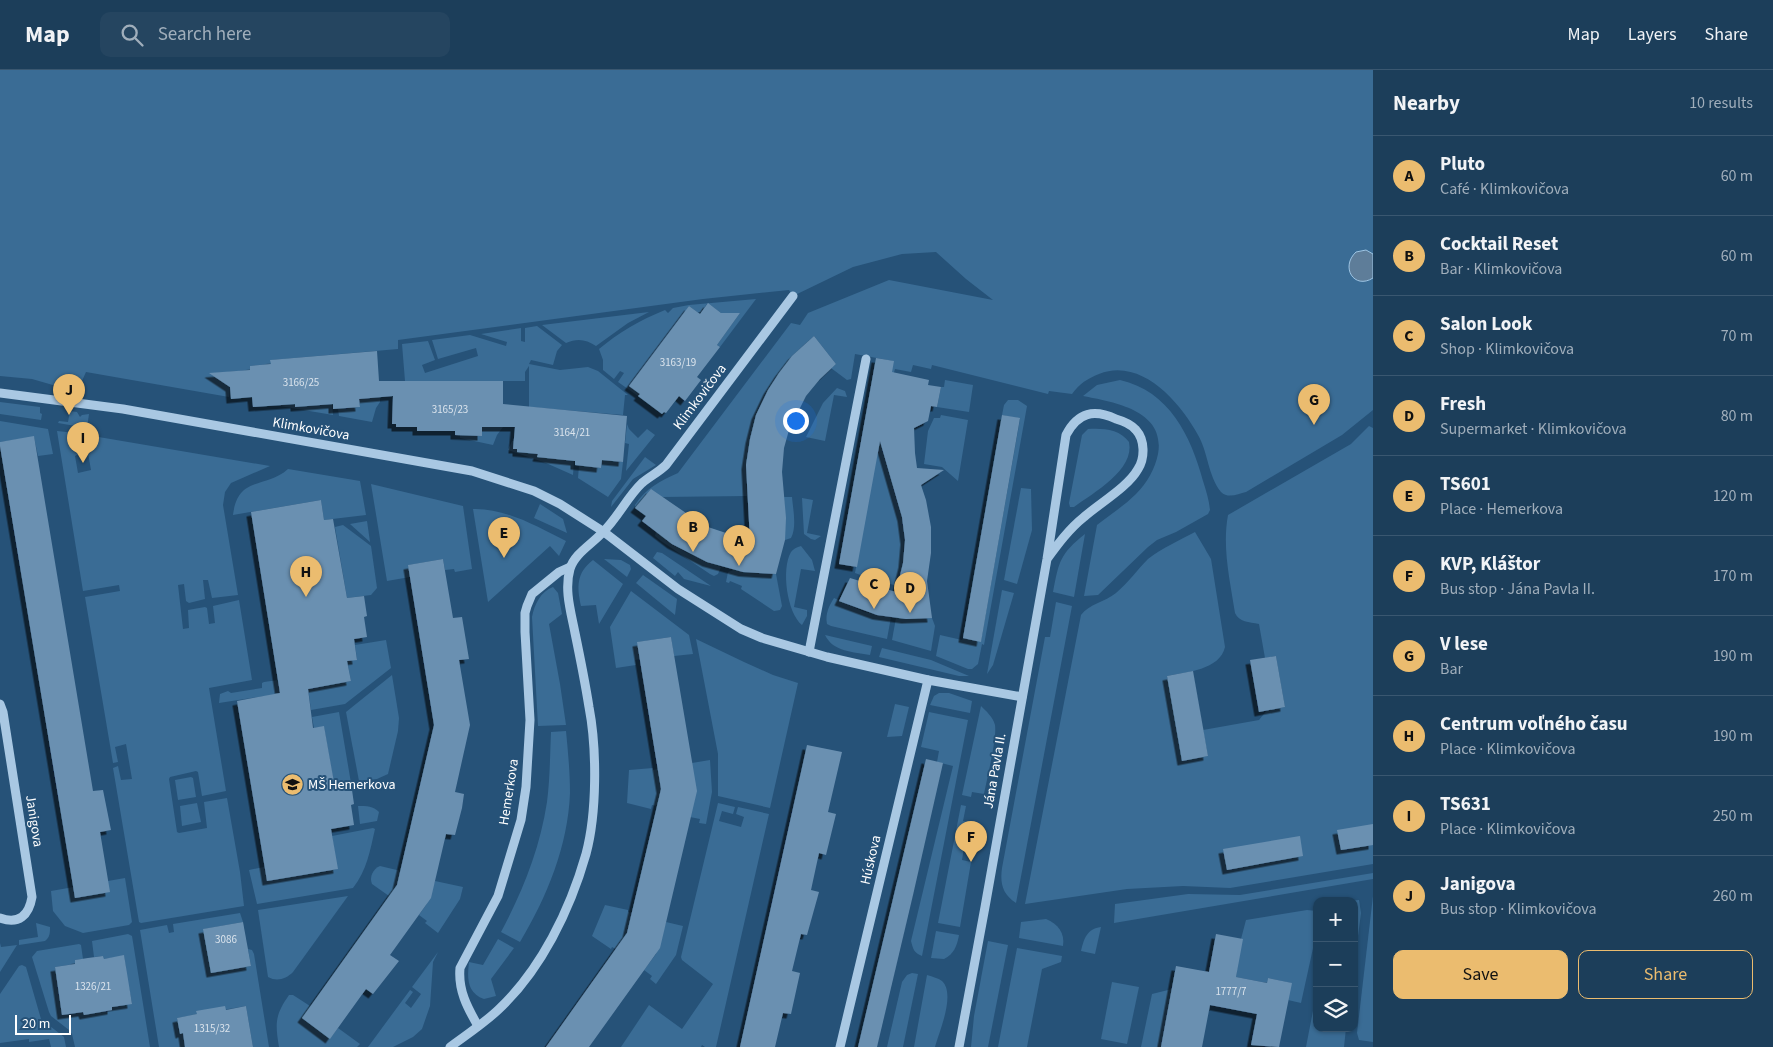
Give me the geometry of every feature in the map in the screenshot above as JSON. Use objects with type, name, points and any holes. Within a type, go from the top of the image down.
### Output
[{"type":"street","name":"Klimkovičova","points":[[604,532],[643,482],[666,465],[794,296]]},
{"type":"street","points":[[809,652],[866,359]]},
{"type":"street","name":"Klimkovičova","points":[[0,393],[123,409],[472,471],[534,492],[560,504],[604,532],[678,589],[741,629],[762,638],[809,652],[928,680],[1022,697]]},
{"type":"street","name":"Jána Pavla II.","points":[[959,1047],[1022,697],[1066,435],[1071,425],[1091,413],[1099,413],[1129,424],[1141,438],[1142,459],[1138,470],[1131,479],[1082,518],[1046,559]]},
{"type":"street","name":"Hemerkova","points":[[478,1026],[465,1002],[459,980],[460,968],[498,896],[521,820],[526,786],[530,720],[525,613],[532,594],[559,572],[570,567],[580,554],[604,532]]},
{"type":"street","points":[[450,1047],[498,1010],[520,986],[540,959],[572,895],[586,853],[594,796],[594,754],[590,710],[568,593],[570,567]]},
{"type":"street","name":"Húskova","points":[[840,1047],[928,680]]},
{"type":"street","name":"Janigova","points":[[0,704],[3,712],[32,897],[30,908],[18,920],[9,921],[0,918]]},
{"type":"shaded area","points":[[0,70],[1373,70],[1373,410],[1342,435],[1246,492],[1230,496],[1221,492],[1213,479],[1198,435],[1181,409],[1170,397],[1144,377],[1130,372],[1115,370],[1099,374],[1087,380],[1072,394],[1049,391],[1048,394],[932,365],[931,369],[913,365],[911,372],[895,369],[893,376],[900,506],[904,529],[903,563],[898,586],[855,573],[893,361],[855,354],[851,379],[847,380],[831,368],[836,364],[814,336],[782,369],[760,408],[748,450],[747,496],[661,497],[635,508],[635,505],[654,486],[678,473],[791,323],[800,325],[808,313],[889,280],[993,300],[936,252],[902,254],[853,267],[793,296],[789,290],[703,299],[398,340],[398,349],[271,360],[271,364],[250,366],[250,370],[217,373],[230,387],[229,397],[86,372],[77,392],[32,379],[0,376]]},
{"type":"shaded area","points":[[1366,250],[1373,254],[1373,278],[1360,281],[1351,275],[1349,264],[1356,252]]},
{"type":"shaded area","points":[[756,299],[720,347],[717,345],[740,313],[721,313],[709,304],[701,312],[697,312],[689,306],[638,396],[618,382],[624,373],[620,371],[614,379],[603,370],[603,360],[599,349],[630,327],[656,314],[665,310],[668,313],[673,308],[689,305]]},
{"type":"shaded area","points":[[649,312],[628,323],[596,346],[581,340],[566,343],[542,325]]},
{"type":"shaded area","points":[[537,326],[562,345],[557,351],[553,365],[531,360],[529,364],[560,370],[588,367],[598,371],[628,395],[625,395],[623,415],[529,407],[529,366],[525,372],[525,381],[405,381],[402,344],[428,341],[435,360],[422,365],[425,373],[478,356],[476,348],[438,359],[432,340],[470,335],[506,346],[507,342],[481,334],[521,328],[521,341],[525,342],[525,328]]},
{"type":"shaded area","points":[[945,380],[973,385],[969,412],[937,407],[941,387],[944,387]]},
{"type":"shaded area","points":[[1120,380],[1152,394],[1165,405],[1175,418],[1192,448],[1210,510],[1208,514],[1176,532],[1157,540],[1098,595],[1084,596],[1097,525],[1140,490],[1153,470],[1158,454],[1158,439],[1154,427],[1146,418],[1122,405],[1083,396],[1097,385]]},
{"type":"shaded area","points":[[837,388],[845,391],[847,397],[834,395],[825,441],[806,437],[823,403]]},
{"type":"shaded area","points":[[380,397],[380,402],[372,422],[339,416],[338,409],[360,407],[359,399]]},
{"type":"shaded area","points":[[1008,400],[1018,400],[1027,406],[984,645],[982,644],[978,664],[972,669],[968,669],[936,656],[940,635],[962,640],[963,638],[981,641],[1020,419],[1002,415],[1004,405]]},
{"type":"shaded area","points":[[0,402],[40,407],[41,420],[0,414]]},
{"type":"shaded area","points":[[295,404],[296,407],[332,404],[333,415],[274,405]]},
{"type":"shaded area","points":[[70,411],[77,412],[80,417],[89,414],[87,428],[58,423],[59,421],[68,422]]},
{"type":"shaded area","points":[[941,415],[968,420],[958,481],[942,467],[924,464],[928,431],[934,418],[940,418]]},
{"type":"shaded area","points":[[0,421],[48,429],[53,454],[38,456],[34,437],[0,442]]},
{"type":"shaded area","points":[[627,424],[629,429],[638,438],[647,429],[655,435],[626,471],[629,444],[625,443]]},
{"type":"shaded area","points":[[1369,426],[1373,428],[1373,864],[1230,888],[1183,886],[1127,889],[1025,904],[1081,615],[1088,608],[1116,593],[1153,555],[1195,532],[1211,559],[1225,647],[1222,655],[1216,661],[1201,669],[1167,676],[1182,760],[1208,756],[1203,730],[1259,720],[1267,710],[1285,707],[1276,656],[1265,658],[1259,624],[1242,620],[1235,613],[1226,552],[1228,515],[1351,444]]},
{"type":"shaded area","points":[[482,427],[503,427],[493,445],[460,438],[460,435],[482,436]]},
{"type":"shaded area","points":[[1088,429],[1105,429],[1121,434],[1129,442],[1129,452],[1126,462],[1111,480],[1074,507],[1070,507],[1069,503],[1082,435]]},
{"type":"shaded area","points":[[57,431],[76,433],[79,454],[75,456],[78,473],[91,470],[88,453],[84,454],[81,434],[270,466],[231,483],[225,492],[223,505],[238,595],[212,598],[208,580],[203,580],[205,599],[189,603],[186,601],[184,584],[178,585],[183,629],[189,628],[188,610],[205,607],[207,608],[209,624],[215,623],[213,606],[239,600],[252,680],[209,688],[226,791],[202,796],[198,772],[196,771],[170,777],[169,779],[177,832],[179,833],[207,828],[204,802],[227,798],[244,906],[139,922],[113,768],[118,766],[121,780],[132,779],[126,744],[115,747],[118,762],[113,763],[85,597],[120,591],[119,585],[83,591]]},
{"type":"shaded area","points":[[512,441],[514,441],[513,449],[517,449],[517,452],[538,454],[538,457],[574,461],[573,475],[546,463],[508,450]]},
{"type":"shaded area","points":[[645,457],[656,465],[633,479],[611,507],[612,501]]},
{"type":"shaded area","points":[[602,460],[623,462],[621,479],[608,497],[578,478],[579,466],[601,468]]},
{"type":"shaded area","points":[[288,469],[360,481],[366,515],[324,520],[321,500],[233,515],[236,502],[247,488],[280,475]]},
{"type":"shaded area","points":[[371,484],[463,506],[472,569],[455,572],[454,569],[445,570],[443,559],[409,565],[410,577],[387,581]]},
{"type":"shaded area","points":[[1021,488],[1031,489],[1032,530],[1017,584],[1004,580]]},
{"type":"shaded area","points":[[784,497],[792,497],[794,518],[793,534],[791,538],[785,540]]},
{"type":"shaded area","points":[[802,498],[813,500],[807,533],[821,536],[815,540],[804,534]]},
{"type":"shaded area","points":[[540,504],[563,519],[567,533],[534,518]]},
{"type":"shaded area","points":[[473,509],[510,515],[533,524],[566,541],[559,556],[550,546],[488,602]]},
{"type":"shaded area","points":[[367,521],[370,542],[350,524]]},
{"type":"shaded area","points":[[343,525],[371,546],[377,588],[371,595],[347,598],[335,527]]},
{"type":"shaded area","points":[[656,532],[685,552],[721,567],[718,574],[714,576],[710,574],[661,541],[655,536]]},
{"type":"shaded area","points":[[1085,534],[1074,597],[1053,592],[1059,565],[1065,553]]},
{"type":"shaded area","points":[[801,546],[812,560],[815,571],[801,569],[794,607],[807,610],[807,616],[802,625],[797,619],[789,601],[786,579],[786,569],[791,552]]},
{"type":"shaded area","points":[[657,552],[662,553],[711,586],[684,579],[678,572],[675,576],[653,558]]},
{"type":"shaded area","points":[[604,559],[621,560],[630,565],[631,569],[627,577]]},
{"type":"shaded area","points":[[593,560],[623,584],[599,624],[596,605],[581,606],[579,593],[579,581],[583,570]]},
{"type":"shaded area","points":[[734,570],[749,573],[776,574],[782,606],[780,610],[774,611],[741,589],[742,586],[730,581],[729,583],[726,582],[728,572]]},
{"type":"shaded area","points":[[643,575],[677,599],[675,615],[636,583]]},
{"type":"shaded area","points":[[553,587],[558,593],[562,614],[549,624],[566,725],[538,726],[532,617],[539,599]]},
{"type":"shaded area","points":[[1002,590],[1014,593],[993,665],[987,674]]},
{"type":"shaded area","points":[[631,591],[689,635],[693,654],[674,656],[671,637],[638,642],[640,659],[635,660],[636,665],[616,668],[610,627]]},
{"type":"shaded area","points":[[834,598],[864,612],[891,617],[887,639],[827,624],[828,610]]},
{"type":"shaded area","points":[[1056,602],[1072,606],[1016,903],[1011,900],[1003,888],[1001,879],[1002,868],[1045,637],[1050,637]]},
{"type":"shaded area","points":[[896,618],[932,618],[935,626],[931,651],[892,640]]},
{"type":"shaded area","points":[[825,635],[872,646],[870,655],[839,648],[833,645]]},
{"type":"shaded area","points":[[696,639],[773,675],[798,683],[770,808],[718,796],[718,754]]},
{"type":"shaded area","points":[[386,640],[391,668],[345,704],[311,710],[308,688],[351,681],[347,661],[357,659],[355,645]]},
{"type":"shaded area","points":[[882,648],[931,660],[969,676],[959,676],[879,657]]},
{"type":"shaded area","points":[[392,675],[399,718],[398,731],[388,774],[377,779],[359,781],[346,712]]},
{"type":"shaded area","points":[[278,680],[284,713],[265,696],[219,703],[220,694],[228,691],[231,693],[262,688],[262,683],[264,682]]},
{"type":"shaded area","points":[[939,693],[949,693],[972,701],[970,713],[930,705],[934,696]]},
{"type":"shaded area","points":[[895,704],[909,707],[902,736],[887,737]]},
{"type":"shaded area","points":[[981,706],[994,722],[995,739],[984,794],[972,792],[971,797],[962,795]]},
{"type":"shaded area","points":[[339,712],[351,783],[334,786],[324,727],[314,728],[312,717]]},
{"type":"shaded area","points":[[929,712],[968,720],[922,956],[914,950],[911,941],[953,766],[937,762],[939,751],[921,747]]},
{"type":"shaded area","points":[[566,731],[570,793],[565,832],[547,889],[520,942],[501,932],[523,885],[540,836],[548,793],[551,732]]},
{"type":"shaded area","points":[[710,760],[712,792],[706,824],[699,823],[700,819],[690,817],[692,763]]},
{"type":"shaded area","points":[[653,768],[653,770],[658,769],[661,789],[657,806],[652,805],[651,809],[627,803],[629,770]]},
{"type":"shaded area","points":[[193,778],[196,797],[178,800],[175,780]]},
{"type":"shaded area","points":[[197,803],[201,822],[182,826],[180,806]]},
{"type":"shaded area","points":[[718,803],[735,807],[733,814],[722,811],[719,821],[741,827],[744,817],[736,814],[738,807],[769,814],[716,1047],[705,1047],[702,1045],[701,1047],[621,1047],[649,1005],[682,1029],[713,984],[682,960],[681,957]]},
{"type":"shaded area","points":[[961,805],[966,806],[963,821],[968,822],[962,860],[971,862],[960,927],[938,923]]},
{"type":"shaded area","points":[[358,806],[377,810],[379,812],[377,821],[360,824]]},
{"type":"shaded area","points":[[375,829],[367,860],[362,874],[353,888],[257,904],[249,870],[264,867],[267,881],[317,852],[320,873],[337,869],[332,836]]},
{"type":"shaded area","points":[[380,866],[401,871],[397,885],[389,896],[372,884],[371,881],[375,869]]},
{"type":"shaded area","points":[[1373,873],[1373,879],[1114,923],[1115,904],[1188,894],[1240,895]]},
{"type":"shaded area","points":[[125,878],[132,922],[129,925],[83,933],[65,926],[53,911],[51,891]]},
{"type":"shaded area","points":[[435,881],[463,887],[460,899],[438,933],[425,923],[427,921],[419,915],[426,905]]},
{"type":"shaded area","points":[[348,896],[293,972],[281,979],[268,977],[258,910]]},
{"type":"shaded area","points":[[1373,896],[1373,1042],[1359,1040],[1357,1033]]},
{"type":"shaded area","points":[[1358,900],[1361,913],[1358,936]]},
{"type":"shaded area","points":[[605,905],[628,910],[628,912],[632,913],[627,933],[616,949],[612,947],[611,949],[592,936]]},
{"type":"shaded area","points":[[1313,911],[1313,948],[1301,1003],[1288,1000],[1291,983],[1268,978],[1267,983],[1236,977],[1241,939],[1246,920]]},
{"type":"shaded area","points":[[240,913],[243,922],[204,929],[211,973],[251,966],[248,949],[252,950],[269,1047],[253,1047],[246,1006],[177,1018],[179,1034],[183,1033],[185,1047],[159,1047],[140,930],[167,925],[169,933],[174,932],[173,924]]},
{"type":"shaded area","points":[[1046,919],[1054,924],[1062,933],[1063,946],[1019,938],[1021,922]]},
{"type":"shaded area","points":[[666,922],[683,926],[676,955],[656,984],[650,979],[652,976],[644,970],[656,954]]},
{"type":"shaded area","points":[[36,923],[50,927],[48,938],[45,941],[19,945],[19,940],[38,937]]},
{"type":"shaded area","points":[[1101,927],[1095,954],[1081,951],[1083,942],[1089,932]]},
{"type":"shaded area","points":[[936,931],[959,935],[954,949],[944,959],[931,958]]},
{"type":"shaded area","points":[[128,934],[132,936],[150,1047],[75,1047],[72,1034],[51,1016],[49,1012],[32,957],[37,951],[81,945],[83,959],[75,960],[75,964],[55,967],[62,1015],[83,1012],[84,1015],[112,1010],[112,1007],[132,1003],[123,970],[126,969],[124,956],[104,959],[103,956],[94,957],[92,941]]},
{"type":"shaded area","points":[[498,939],[514,948],[491,979],[496,996],[484,999],[471,989],[468,979],[469,962],[483,965]]},
{"type":"shaded area","points":[[988,941],[1008,945],[988,1047],[971,1047],[974,1016]]},
{"type":"shaded area","points":[[0,943],[1,947],[17,945],[0,972]]},
{"type":"shaded area","points":[[1017,948],[1062,956],[1061,962],[1042,969],[1027,1047],[998,1047]]},
{"type":"shaded area","points":[[438,952],[433,962],[430,1006],[422,1029],[413,1037],[393,1047],[368,1047],[410,990],[413,992],[405,1003],[411,1008],[421,994],[412,987]]},
{"type":"shaded area","points":[[22,965],[26,967],[41,1019],[64,1037],[66,1047],[51,1047],[49,1039],[29,1042],[29,1039],[0,1043],[0,994],[19,966]]},
{"type":"shaded area","points":[[912,973],[918,974],[903,1047],[887,1047],[902,982],[907,975]]},
{"type":"shaded area","points":[[927,975],[942,981],[946,987],[947,1004],[935,1047],[914,1047]]},
{"type":"shaded area","points":[[1112,982],[1139,987],[1127,1044],[1101,1039]]},
{"type":"shaded area","points":[[1172,989],[1161,1047],[1141,1047],[1152,994]]},
{"type":"shaded area","points":[[289,995],[293,995],[310,1006],[330,1038],[338,1028],[360,1044],[357,1047],[279,1047],[277,1019]]},
{"type":"shaded area","points":[[1313,1011],[1313,1032],[1346,1032],[1344,1047],[1306,1047]]},
{"type":"building","points":[[708,303],[721,313],[740,313],[717,345],[720,347],[697,377],[701,380],[685,401],[679,396],[666,413],[662,414],[638,396],[640,394],[629,386],[689,306],[700,314]]},
{"type":"building","points":[[814,336],[836,364],[806,396],[789,430],[784,448],[782,472],[786,518],[785,540],[776,574],[743,572],[707,562],[672,544],[642,521],[646,516],[635,508],[651,489],[705,526],[750,541],[746,465],[756,415],[779,373],[792,356]]},
{"type":"building","points":[[377,351],[379,381],[503,381],[503,404],[627,416],[623,462],[602,460],[601,468],[575,465],[575,461],[537,457],[538,454],[517,452],[517,449],[513,449],[515,427],[482,427],[482,436],[455,435],[455,431],[417,431],[417,427],[396,427],[396,424],[392,424],[393,396],[359,399],[360,407],[333,409],[333,404],[295,407],[295,404],[253,407],[252,397],[231,399],[230,387],[209,373],[250,370],[250,366],[271,364],[270,360]]},
{"type":"building","points":[[876,358],[894,361],[892,372],[929,380],[928,385],[941,387],[937,407],[931,406],[928,421],[914,428],[917,468],[944,470],[921,485],[931,527],[931,553],[927,581],[932,618],[906,619],[877,615],[839,601],[850,578],[896,592],[903,563],[905,540],[902,517],[880,441],[857,567],[839,564]]},
{"type":"building","points":[[1002,415],[1020,418],[981,642],[963,638]]},
{"type":"building","points":[[34,436],[93,791],[103,790],[111,830],[100,832],[110,892],[75,898],[0,446],[0,442]]},
{"type":"building","points":[[321,500],[324,520],[333,519],[347,598],[364,596],[367,616],[364,617],[367,637],[354,639],[357,660],[347,661],[351,681],[308,689],[313,728],[324,726],[335,788],[351,783],[354,804],[351,805],[354,825],[331,829],[338,869],[267,881],[237,701],[280,693],[251,512]]},
{"type":"building","points":[[443,559],[453,618],[462,617],[469,659],[459,660],[470,725],[455,792],[464,794],[462,808],[455,835],[446,834],[431,898],[390,955],[399,961],[373,994],[366,989],[330,1039],[302,1018],[397,885],[434,725],[408,565]]},
{"type":"building","points":[[671,637],[697,791],[660,948],[589,1047],[546,1047],[627,933],[661,789],[637,642]]},
{"type":"building","points":[[1276,656],[1285,707],[1259,712],[1250,660]]},
{"type":"building","points":[[1193,671],[1208,756],[1182,761],[1167,676]]},
{"type":"building","points":[[807,745],[842,752],[828,812],[836,814],[826,855],[819,853],[811,890],[819,892],[807,935],[801,934],[792,971],[800,973],[791,1014],[783,1013],[775,1047],[740,1047]]},
{"type":"building","points":[[926,759],[943,763],[913,895],[877,1047],[858,1047]]},
{"type":"building","points":[[1373,824],[1373,845],[1341,850],[1337,830]]},
{"type":"building","points":[[1300,836],[1303,856],[1227,870],[1223,849]]},
{"type":"building","points":[[243,922],[251,966],[211,973],[203,929]]},
{"type":"building","points":[[1216,934],[1243,939],[1236,977],[1267,983],[1268,978],[1292,983],[1279,1047],[1251,1045],[1257,1014],[1210,1005],[1202,1047],[1161,1047],[1176,966],[1209,972]]},
{"type":"building","points":[[124,955],[132,1004],[112,1007],[112,1010],[84,1015],[83,1012],[62,1015],[55,967],[75,964],[75,960],[103,956],[104,959]]},
{"type":"building","points":[[225,1006],[226,1010],[246,1006],[253,1047],[185,1047],[183,1033],[180,1034],[177,1018],[197,1014],[196,1011]]},
{"type":"place","name":"Janigova","points":[[69,415]]},
{"type":"place","name":"V lese","points":[[1314,425]]},
{"type":"place","name":"TS631","points":[[83,463]]},
{"type":"place","name":"Cocktail Reset","points":[[693,552]]},
{"type":"place","name":"TS601","points":[[504,558]]},
{"type":"place","name":"Pluto","points":[[739,566]]},
{"type":"place","name":"Centrum voľného času","points":[[306,597]]},
{"type":"place","name":"Salon Look","points":[[874,609]]},
{"type":"place","name":"Fresh","points":[[910,613]]},
{"type":"place","name":"MŠ Hemerkova","points":[[292,785]]},
{"type":"place","name":"KVP, Kláštor","points":[[971,862]]}]
